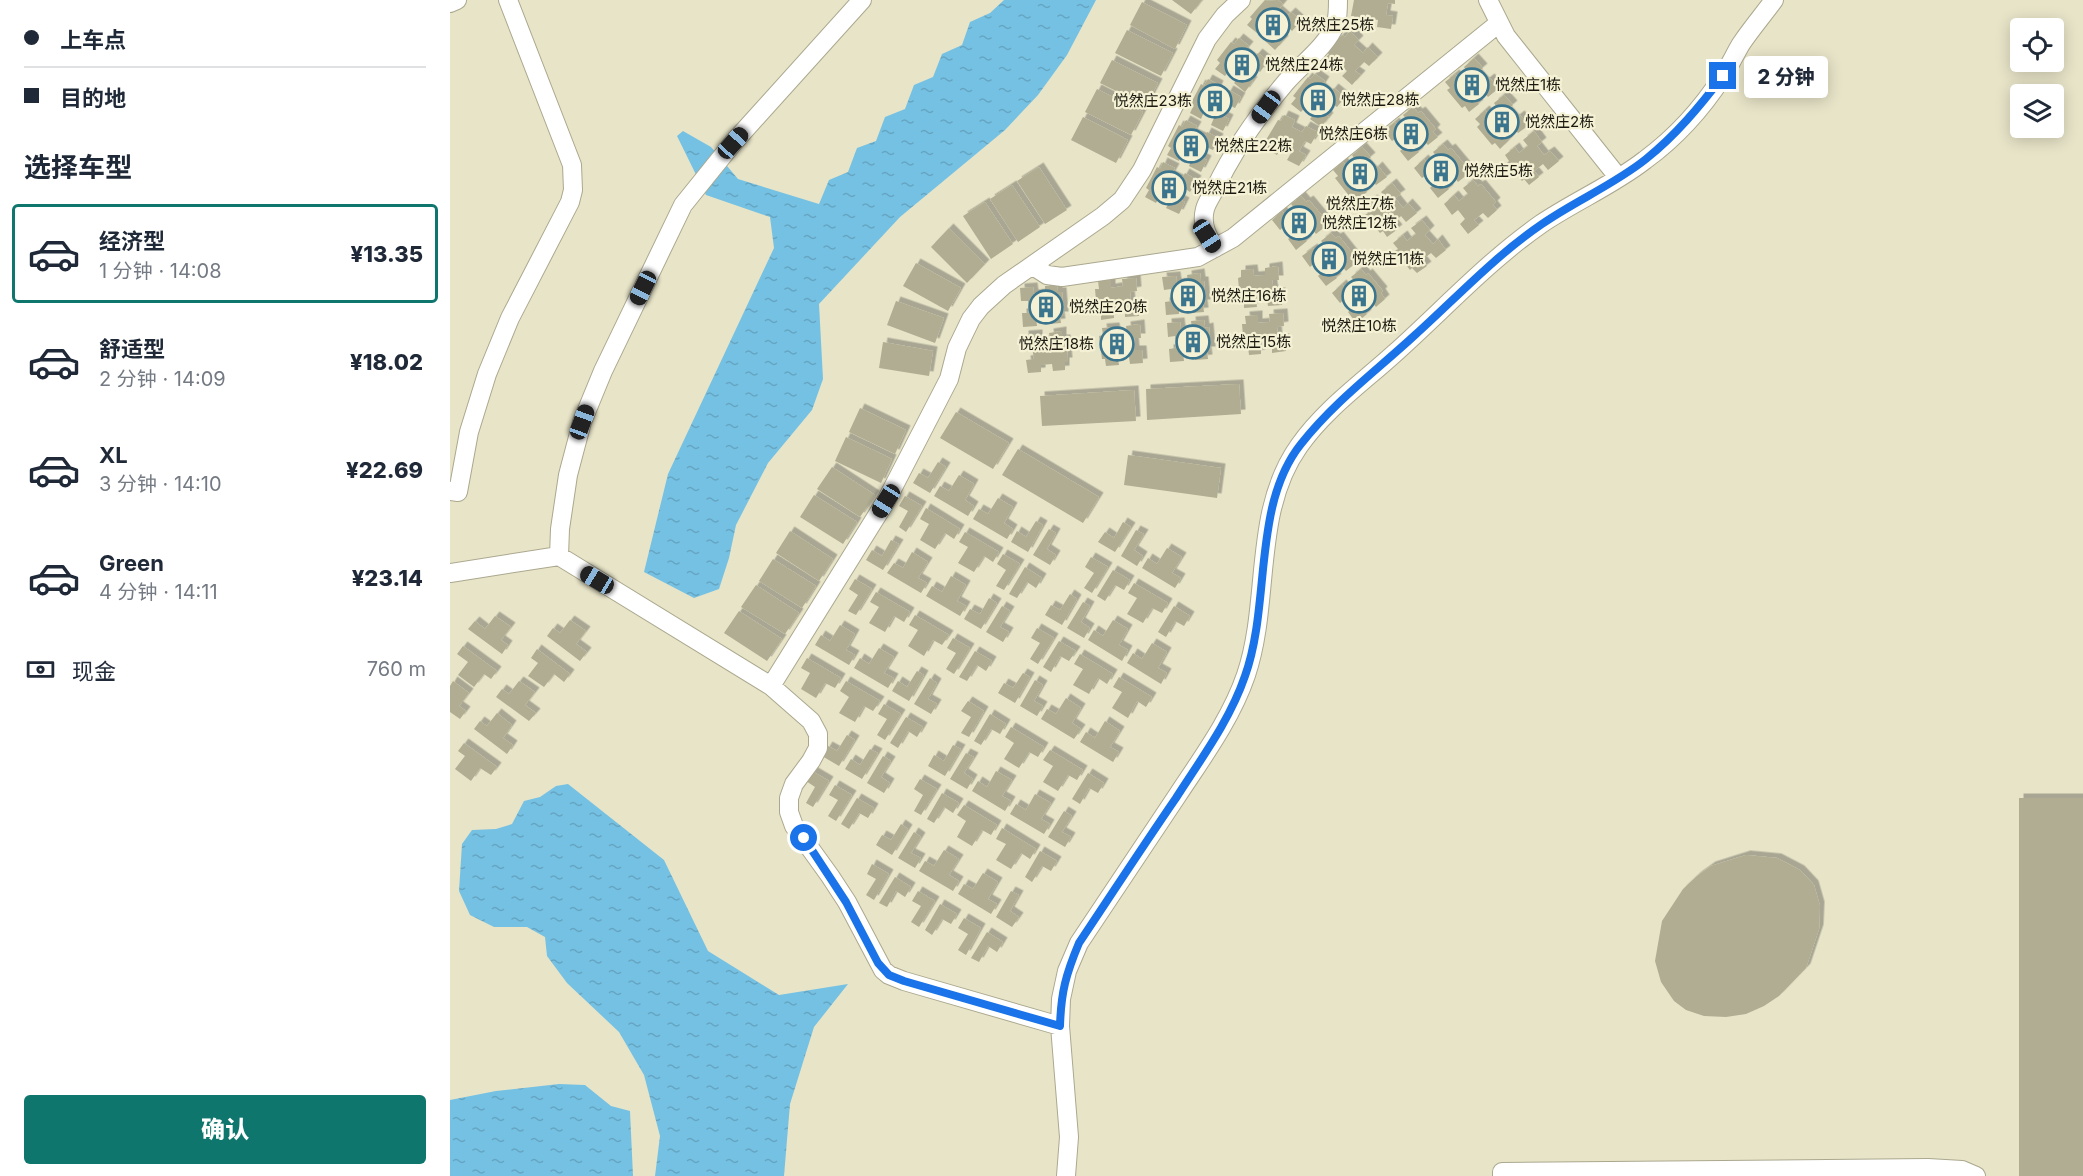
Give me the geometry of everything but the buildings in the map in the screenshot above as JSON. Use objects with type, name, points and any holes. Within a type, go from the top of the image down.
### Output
[{"type":"street","points":[[450,3],[457,0]]},
{"type":"street","points":[[450,492],[458,492],[475,413],[498,346],[567,208],[573,190],[572,165],[508,0]]},
{"type":"street","points":[[559,556],[567,484],[582,422],[603,372],[683,205],[733,143],[862,0]]},
{"type":"street","points":[[771,686],[886,501],[949,379],[957,348],[971,319],[992,295],[1103,216],[1130,190],[1207,39],[1225,15],[1241,0]]},
{"type":"street","points":[[1215,248],[1207,236],[1204,223],[1205,209],[1233,156],[1266,107],[1326,40],[1336,22],[1338,0]]},
{"type":"street","points":[[1488,0],[1506,36],[1618,177]]},
{"type":"street","points":[[1066,1176],[1069,1137],[1060,1026],[1061,999],[1067,971],[1079,943],[1207,751],[1228,715],[1245,678],[1256,642],[1270,514],[1280,481],[1298,447],[1323,417],[1352,389],[1383,365],[1507,251],[1540,225],[1645,160],[1693,115],[1723,76],[1742,44],[1774,0]]},
{"type":"street","points":[[1033,266],[1047,275],[1062,277],[1198,257],[1233,238],[1499,23]]},
{"type":"street","points":[[450,573],[559,556],[771,686],[811,722],[818,734],[818,748],[794,784],[789,798],[789,812],[794,826],[831,876],[883,970],[904,981],[1060,1026]]},
{"type":"street","points":[[1502,1176],[1502,1172],[1928,1168],[1962,1170],[1976,1176]]},
{"type":"water","points":[[1004,0],[1096,0],[1067,55],[1038,95],[1005,130],[900,217],[819,304],[823,379],[812,410],[768,463],[736,525],[719,589],[694,598],[644,572],[668,474],[774,248],[770,217],[706,195],[677,136],[683,131],[711,147],[738,179],[819,204],[829,180],[848,172],[857,148],[876,141],[885,117],[905,109],[914,85],[933,77],[942,54],[962,45],[970,22],[990,13]]},
{"type":"water","points":[[568,784],[664,860],[708,951],[779,995],[848,984],[814,1027],[790,1104],[784,1176],[655,1176],[660,1136],[644,1075],[619,1032],[567,983],[547,956],[545,937],[527,927],[494,927],[470,915],[459,891],[462,844],[472,830],[496,829],[512,824],[524,801],[540,797],[556,786]]},
{"type":"water","points":[[559,1084],[585,1085],[611,1106],[630,1111],[633,1176],[450,1176],[450,1100],[496,1091]]},
{"type":"place","name":"悦然庄25栋","points":[[1273,25]]},
{"type":"place","name":"悦然庄24栋","points":[[1242,65]]},
{"type":"place","name":"悦然庄1栋","points":[[1472,85]]},
{"type":"place","name":"悦然庄28栋","points":[[1318,100]]},
{"type":"place","name":"悦然庄23栋","points":[[1215,101]]},
{"type":"place","name":"悦然庄2栋","points":[[1502,122]]},
{"type":"place","name":"悦然庄6栋","points":[[1411,134]]},
{"type":"place","name":"悦然庄22栋","points":[[1191,146]]},
{"type":"place","name":"悦然庄5栋","points":[[1441,171]]},
{"type":"place","name":"悦然庄7栋","points":[[1360,174]]},
{"type":"place","name":"悦然庄21栋","points":[[1169,188]]},
{"type":"place","name":"悦然庄12栋","points":[[1299,223]]},
{"type":"place","name":"悦然庄11栋","points":[[1329,259]]},
{"type":"place","name":"悦然庄16栋","points":[[1188,296]]},
{"type":"place","name":"悦然庄10栋","points":[[1359,296]]},
{"type":"place","name":"悦然庄20栋","points":[[1046,307]]},
{"type":"place","name":"悦然庄15栋","points":[[1193,342]]},
{"type":"place","name":"悦然庄18栋","points":[[1117,344]]},
{"type":"route","points":[[804,838],[831,876],[878,963],[889,975],[896,979],[1060,1026],[1061,999],[1067,971],[1079,943],[1207,751],[1228,715],[1245,678],[1256,642],[1270,514],[1280,481],[1298,447],[1323,417],[1352,389],[1383,365],[1507,251],[1540,225],[1645,160],[1693,115],[1723,76]]}]
